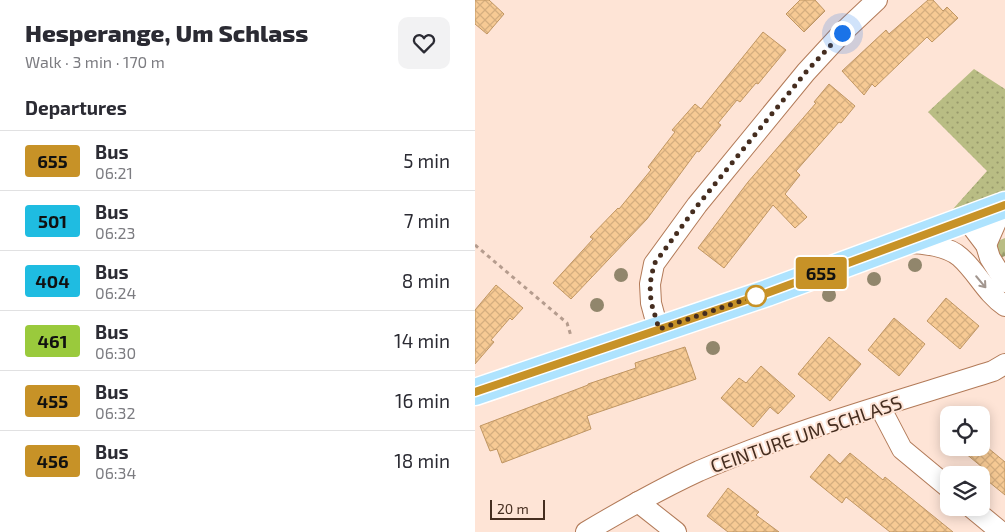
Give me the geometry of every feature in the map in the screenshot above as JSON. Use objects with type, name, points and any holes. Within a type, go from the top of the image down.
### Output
[{"type":"main road","points":[[475,392],[767,293],[1005,205]]},
{"type":"street","points":[[659,329],[651,302],[650,284],[654,264],[697,206],[806,72],[842,33],[877,0]]},
{"type":"street","points":[[986,245],[995,222],[1005,209]]},
{"type":"street","points":[[967,220],[986,245],[990,258],[1005,282]]},
{"type":"street","points":[[959,256],[967,220]]},
{"type":"street","points":[[903,243],[924,243],[959,256],[995,298],[1005,306]]},
{"type":"street","name":"CEINTURE UM SCHLASS","points":[[586,532],[638,502],[699,472],[777,440],[993,371],[1005,364]]},
{"type":"street","points":[[880,407],[903,449],[940,480]]},
{"type":"street","points":[[638,502],[676,532]]},
{"type":"street","points":[[982,516],[1001,532]]},
{"type":"path","points":[[475,245],[567,323],[573,341]]},
{"type":"green space","points":[[974,69],[1005,89],[1005,191],[953,209],[987,171],[928,112]]},
{"type":"green space","points":[[1005,238],[1005,256],[1000,258],[998,241]]},
{"type":"building","points":[[475,0],[489,0],[504,14],[487,34],[475,24]]},
{"type":"building","points":[[800,0],[815,0],[825,11],[804,32],[786,14]]},
{"type":"building","points":[[928,0],[933,0],[943,11],[947,7],[958,18],[932,42],[927,37],[875,87],[872,84],[864,95],[842,71],[886,30],[889,34]]},
{"type":"building","points":[[763,32],[786,50],[758,84],[756,83],[740,102],[737,100],[718,123],[721,125],[699,152],[697,151],[647,219],[571,299],[553,283],[593,239],[590,237],[619,209],[651,170],[648,167],[675,132],[672,130],[695,104],[701,109]]},
{"type":"building","points":[[829,84],[855,106],[796,171],[800,175],[785,194],[807,217],[795,228],[773,205],[724,268],[698,248],[748,182],[816,103],[814,102]]},
{"type":"building","points":[[496,285],[523,308],[512,320],[510,318],[491,340],[494,342],[475,364],[475,310]]},
{"type":"building","points":[[946,298],[979,326],[960,349],[927,321]]},
{"type":"building","points":[[894,318],[925,344],[899,376],[868,350]]},
{"type":"building","points":[[829,337],[861,364],[830,401],[798,374]]},
{"type":"building","points":[[685,347],[696,379],[587,416],[591,429],[502,463],[497,449],[490,451],[480,426],[588,384],[636,368],[635,363]]},
{"type":"building","points":[[761,366],[795,396],[778,414],[770,407],[753,427],[721,398],[739,378],[746,383]]},
{"type":"building","points":[[990,450],[1005,462],[1005,495],[990,483],[990,466],[981,466],[969,456],[990,456]]},
{"type":"building","points":[[850,453],[883,480],[885,477],[953,532],[890,532],[846,497],[842,503],[810,477],[829,454],[840,464]]},
{"type":"building","points":[[728,488],[759,512],[756,515],[779,532],[728,532],[707,516]]},
{"type":"bus line","name":"655","points":[[475,392],[767,293],[1005,205]]},
{"type":"route","points":[[756,296],[659,329],[651,302],[650,284],[654,264],[697,206],[806,72],[842,33]]}]
